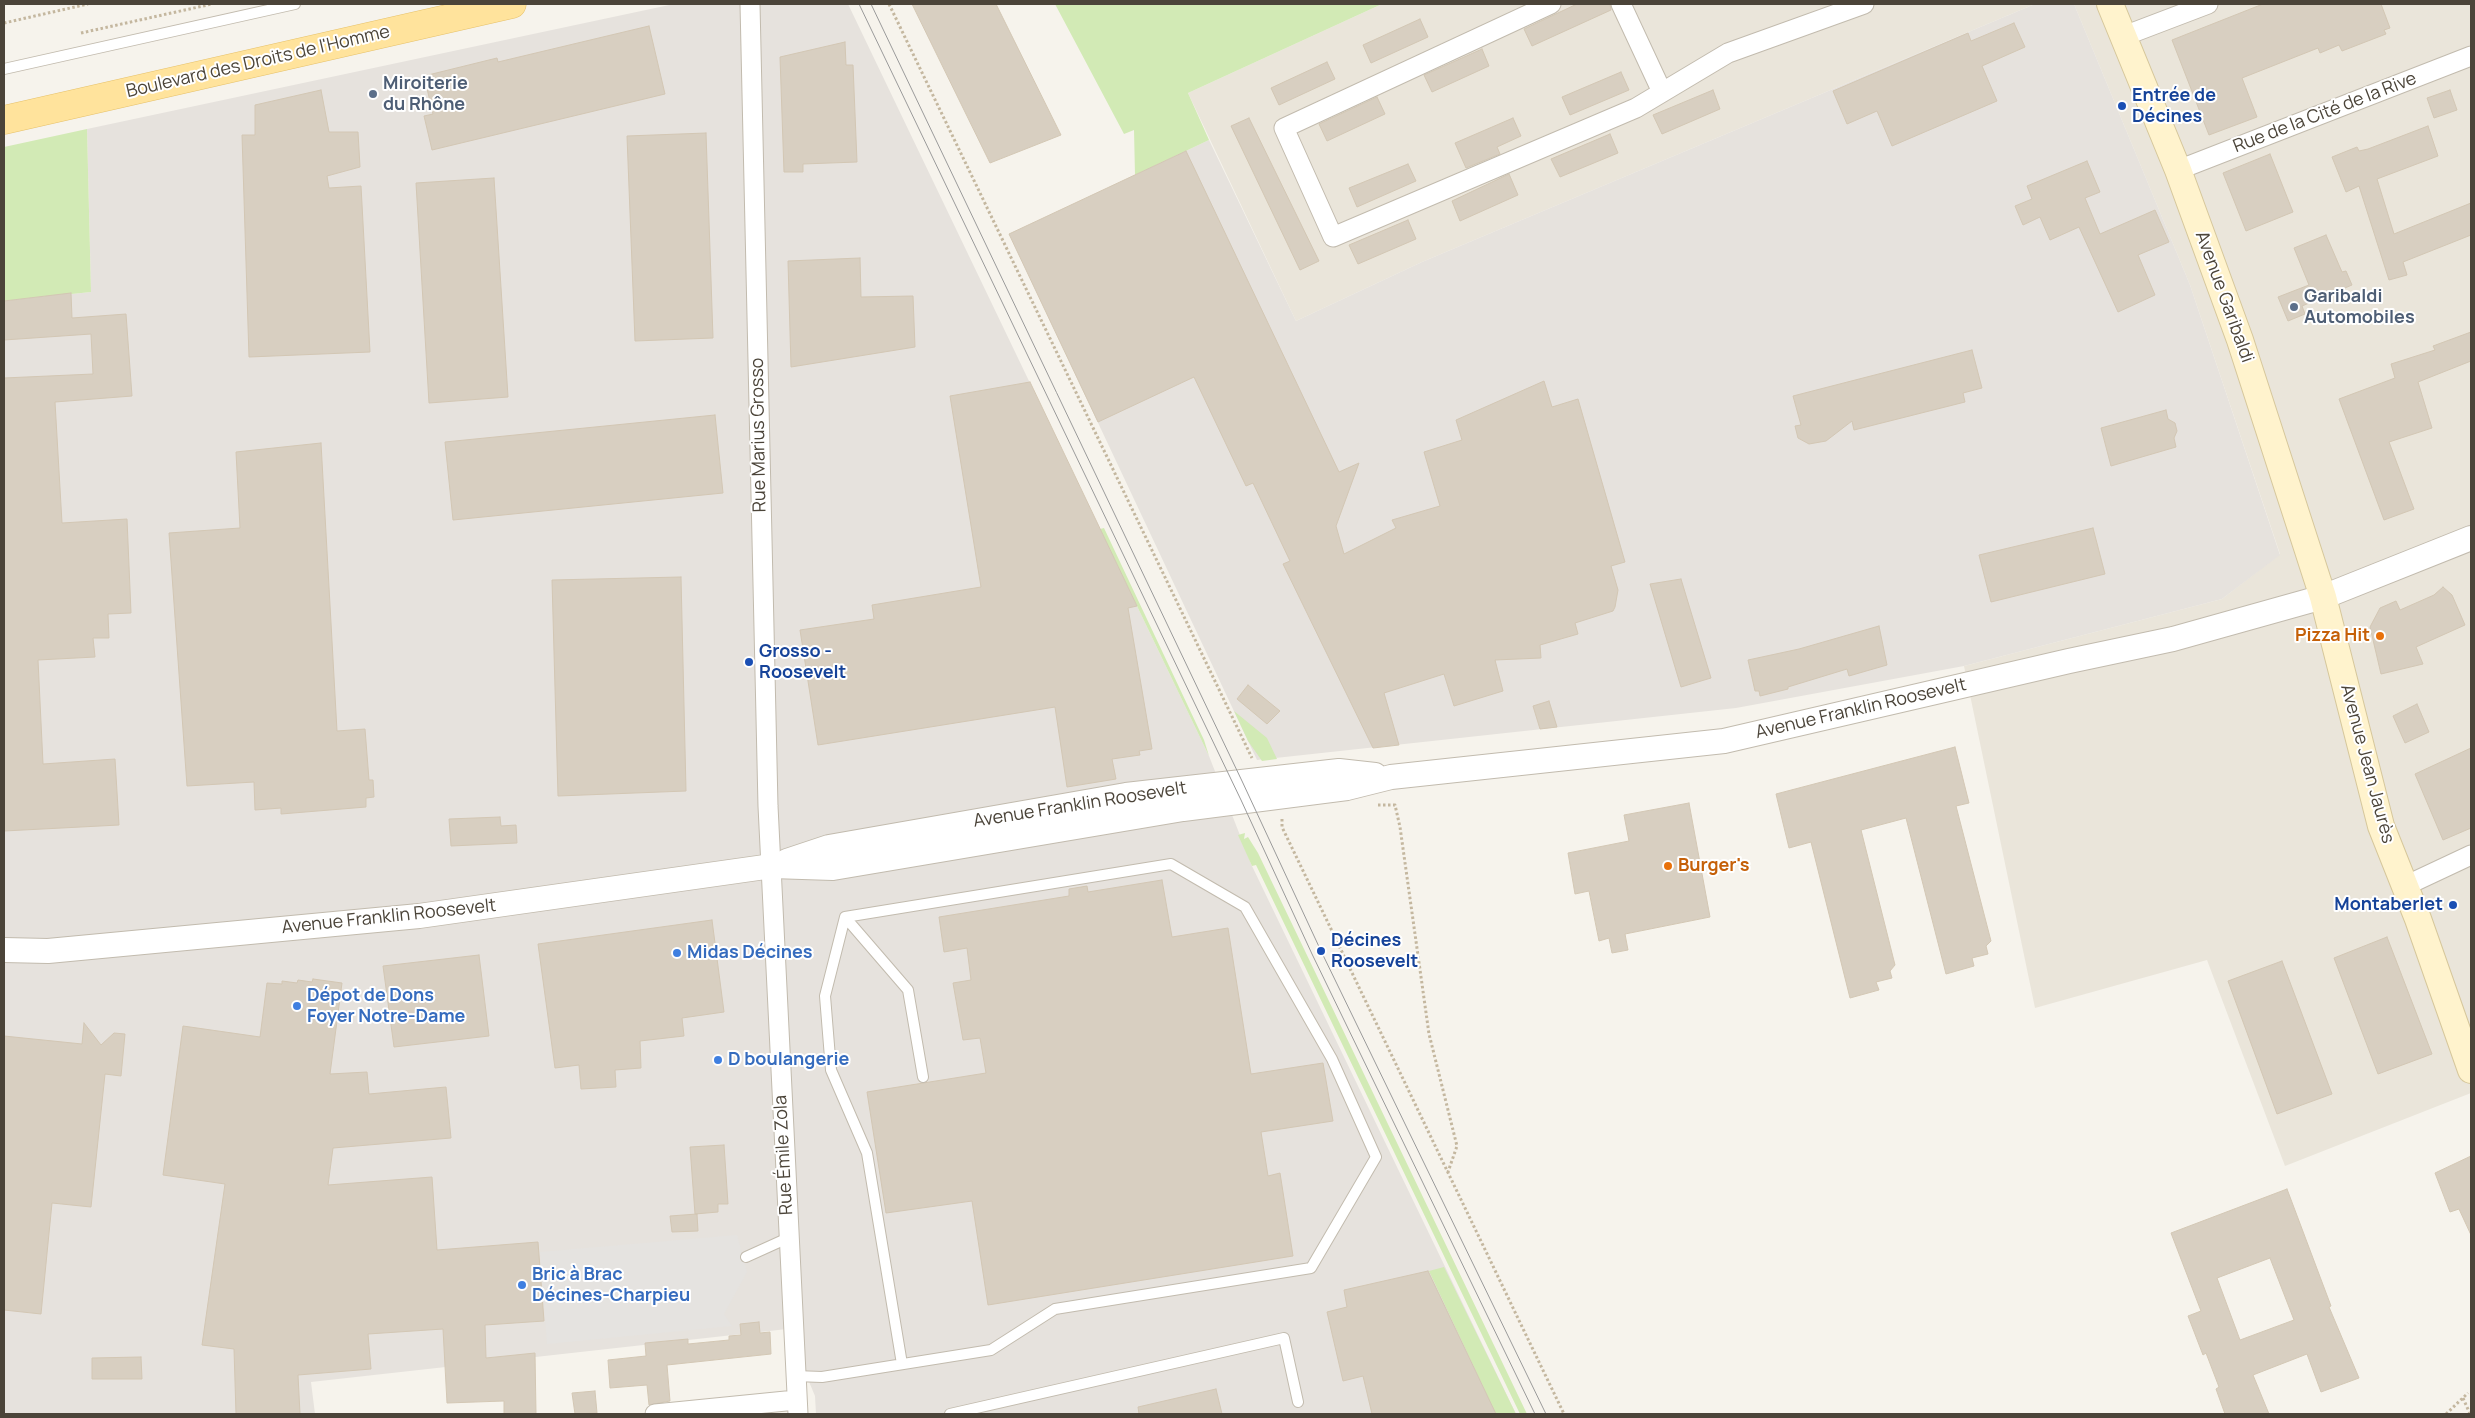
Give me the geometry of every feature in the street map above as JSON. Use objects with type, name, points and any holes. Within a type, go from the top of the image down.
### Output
[{"type":"main road","name":"Boulevard des Droits de l'Homme","points":[[4,120],[512,4]]},
{"type":"main road","name":"Avenue Garibaldi","points":[[2110,4],[2178,170],[2240,340],[2323,597]]},
{"type":"main road","name":"Avenue Jean Jaurès","points":[[2323,597],[2381,826],[2405,886],[2471,1070]]},
{"type":"street","name":"Rue Marius Grosso","points":[[750,4],[768,777],[772,866]]},
{"type":"street","points":[[1551,4],[1284,128],[1333,237],[1636,108],[1728,53],[1864,4]]},
{"type":"street","points":[[1621,4],[1662,92]]},
{"type":"street","points":[[2124,36],[2208,4]]},
{"type":"street","name":"Rue de la Cité de la Rive","points":[[2178,170],[2471,56]]},
{"type":"street","name":"Avenue Franklin Roosevelt","points":[[4,950],[48,950],[400,918],[772,866],[833,868],[1182,798],[1347,788],[1391,777],[1724,741],[2069,660],[2173,639],[2323,597],[2471,538]]},
{"type":"street","points":[[2405,886],[2471,855]]},
{"type":"street","name":"Rue Émile Zola","points":[[772,866],[797,1407]]},
{"type":"street","points":[[655,1414],[797,1407]]},
{"type":"lane","points":[[4,69],[296,4]]},
{"type":"lane","points":[[795,1376],[822,1377],[991,1350],[1055,1309],[1311,1268],[1376,1157],[1332,1059],[1245,908],[1170,864],[845,917]]},
{"type":"lane","points":[[845,917],[908,990],[923,1077]]},
{"type":"lane","points":[[845,917],[825,996],[831,1070],[867,1153],[902,1364]]},
{"type":"lane","points":[[746,1258],[788,1238]]},
{"type":"lane","points":[[950,1414],[1284,1338],[1298,1402]]},
{"type":"path","points":[[4,23],[88,4]]},
{"type":"path","points":[[76,34],[212,4]]},
{"type":"path","points":[[889,4],[1249,755],[1256,762]]},
{"type":"path","points":[[1375,805],[1395,805],[1400,827],[1429,1034],[1457,1146],[1448,1172]]},
{"type":"path","points":[[1281,818],[1282,827],[1564,1414]]},
{"type":"path","points":[[2446,1414],[2468,1393]]},
{"type":"path","points":[[2463,1398],[2470,1414]]},
{"type":"shaded area","points":[[674,4],[848,4],[1209,756],[1252,866],[1516,1414],[816,1414],[815,1396],[787,1329],[311,1382],[315,1414],[4,1414],[4,301],[91,292],[87,129]]},
{"type":"shaded area","points":[[1382,4],[2035,4],[1422,262],[1296,321],[1188,93]]},
{"type":"shaded area","points":[[2035,4],[2074,4],[2190,285],[2280,555],[2222,599],[1964,666],[1736,708],[1257,760],[1009,234],[1209,140],[1296,321],[1422,262]]},
{"type":"shaded area","points":[[2074,4],[2471,4],[2471,1093],[2285,1166],[2207,960],[2035,1008],[1964,666],[2222,599],[2280,554],[2190,285]]},
{"type":"shaded area","points":[[737,1235],[747,1272],[724,1314],[732,1326],[547,1344],[540,1252]]},
{"type":"green space","points":[[1055,4],[1382,4],[1188,93],[1209,140],[1135,175],[1134,130],[1124,134]]},
{"type":"green space","points":[[87,129],[91,292],[4,301],[4,147]]},
{"type":"green space","points":[[1104,528],[1204,740],[1209,756],[1100,529]]},
{"type":"green space","points":[[1234,711],[1267,738],[1277,759],[1262,761],[1248,741]]},
{"type":"green space","points":[[1245,833],[1244,839],[1248,837],[1258,853],[1527,1414],[1520,1414],[1256,865],[1252,866],[1238,835]]},
{"type":"green space","points":[[1444,1267],[1516,1414],[1496,1414],[1429,1271]]},
{"type":"building","points":[[912,4],[996,4],[1061,135],[990,163]]},
{"type":"building","points":[[1577,4],[1610,4],[1611,10],[1532,46],[1524,29]]},
{"type":"building","points":[[2263,4],[2381,4],[2390,28],[2384,30],[2386,34],[2342,51],[2339,45],[2320,53],[2318,48],[2242,78],[2257,117],[2209,135],[2172,40]]},
{"type":"building","points":[[1420,19],[1428,37],[1371,63],[1363,45]]},
{"type":"building","points":[[2014,23],[2025,47],[1982,66],[1997,101],[1892,146],[1877,111],[1847,124],[1833,91],[1968,33],[1971,41]]},
{"type":"building","points":[[649,26],[665,94],[432,150],[424,116],[433,114],[424,76],[497,58],[498,62]]},
{"type":"building","points":[[845,42],[846,65],[853,65],[857,162],[803,164],[803,172],[784,172],[780,57]]},
{"type":"building","points":[[1482,49],[1489,66],[1432,92],[1424,75]]},
{"type":"building","points":[[1327,62],[1335,79],[1279,105],[1271,88]]},
{"type":"building","points":[[1621,72],[1629,90],[1570,115],[1562,97]]},
{"type":"building","points":[[321,90],[329,132],[358,132],[360,167],[327,176],[329,188],[361,186],[370,352],[249,357],[242,135],[255,135],[255,105]]},
{"type":"building","points":[[1713,90],[1720,109],[1662,134],[1653,115]]},
{"type":"building","points":[[2450,90],[2457,110],[2434,118],[2427,98]]},
{"type":"building","points":[[1377,97],[1385,114],[1327,141],[1319,124]]},
{"type":"building","points":[[1249,118],[1319,261],[1300,270],[1231,126]]},
{"type":"building","points":[[1513,118],[1521,136],[1497,147],[1500,154],[1466,168],[1455,143]]},
{"type":"building","points":[[2428,126],[2438,156],[2377,179],[2394,234],[2471,203],[2471,235],[2403,262],[2407,275],[2389,280],[2359,186],[2346,192],[2332,157],[2357,147],[2359,151],[2368,149]]},
{"type":"building","points":[[706,133],[713,338],[635,341],[627,136]]},
{"type":"building","points":[[1610,134],[1618,153],[1560,177],[1551,159]]},
{"type":"building","points":[[1186,151],[1339,472],[1359,463],[1336,526],[1344,554],[1396,528],[1392,520],[1440,506],[1424,452],[1462,440],[1456,420],[1544,381],[1552,407],[1578,399],[1625,562],[1611,566],[1618,590],[1613,611],[1575,623],[1578,634],[1540,645],[1541,658],[1495,660],[1503,691],[1454,706],[1444,674],[1384,693],[1399,745],[1373,748],[1283,564],[1290,561],[1253,483],[1246,486],[1194,377],[1098,422],[1009,234]]},
{"type":"building","points":[[2270,154],[2293,212],[2246,231],[2223,173]]},
{"type":"building","points":[[2087,161],[2100,192],[2085,198],[2100,234],[2155,210],[2169,242],[2138,255],[2155,295],[2118,312],[2079,227],[2050,240],[2040,217],[2023,225],[2015,206],[2032,199],[2027,186]]},
{"type":"building","points":[[1408,164],[1416,181],[1357,207],[1349,188]]},
{"type":"building","points":[[1509,174],[1518,195],[1460,221],[1452,201]]},
{"type":"building","points":[[494,178],[508,397],[429,403],[416,183]]},
{"type":"building","points":[[1408,220],[1416,239],[1358,264],[1349,245]]},
{"type":"building","points":[[2326,235],[2342,272],[2346,271],[2352,285],[2302,306],[2305,314],[2288,321],[2278,297],[2309,285],[2294,248]]},
{"type":"building","points":[[860,258],[861,297],[913,296],[915,347],[791,367],[788,261]]},
{"type":"building","points":[[71,293],[72,318],[126,314],[132,396],[55,402],[62,523],[127,519],[131,613],[108,614],[109,638],[93,638],[95,657],[38,660],[43,764],[115,759],[119,825],[4,831],[4,378],[93,374],[91,334],[4,340],[4,301]]},
{"type":"building","points":[[2471,332],[2471,361],[2418,382],[2432,428],[2389,442],[2414,509],[2384,520],[2339,399],[2395,378],[2391,364],[2435,350],[2433,346]]},
{"type":"building","points":[[1972,350],[1982,388],[1963,393],[1965,402],[1854,430],[1852,421],[1826,441],[1809,444],[1798,438],[1795,426],[1801,425],[1793,396]]},
{"type":"building","points":[[1030,382],[1137,606],[1128,608],[1152,749],[1139,751],[1140,755],[1112,759],[1116,779],[1067,787],[1055,707],[818,745],[800,630],[874,619],[872,605],[981,587],[950,396]]},
{"type":"building","points":[[2166,410],[2168,419],[2175,423],[2177,431],[2174,438],[2176,447],[2111,466],[2101,428]]},
{"type":"building","points":[[715,415],[723,493],[453,520],[445,442]]},
{"type":"building","points":[[321,443],[337,731],[365,729],[369,780],[373,780],[374,797],[366,798],[366,807],[281,814],[281,808],[255,810],[254,782],[187,786],[169,533],[240,528],[236,452]]},
{"type":"building","points":[[2093,528],[2105,574],[1991,602],[1979,555]]},
{"type":"building","points":[[681,577],[686,791],[558,796],[552,580]]},
{"type":"building","points":[[1681,579],[1711,678],[1681,687],[1650,584]]},
{"type":"building","points":[[2443,587],[2452,595],[2465,625],[2416,647],[2423,664],[2381,674],[2370,627],[2380,608],[2396,601],[2400,610],[2434,595]]},
{"type":"building","points":[[1879,626],[1887,665],[1849,676],[1847,669],[1788,687],[1788,689],[1760,696],[1759,691],[1755,691],[1748,660],[1799,649]]},
{"type":"building","points":[[1248,685],[1280,711],[1267,724],[1237,699]]},
{"type":"building","points":[[1549,701],[1557,727],[1540,729],[1533,706]]},
{"type":"building","points":[[2417,704],[2429,732],[2405,743],[2393,716]]},
{"type":"building","points":[[1955,747],[1969,803],[1956,806],[1991,941],[1986,946],[1988,954],[1972,958],[1974,966],[1946,974],[1906,818],[1861,830],[1895,965],[1890,971],[1892,978],[1876,982],[1879,990],[1850,998],[1811,842],[1789,848],[1776,794]]},
{"type":"building","points":[[2471,748],[2471,828],[2443,840],[2415,774]]},
{"type":"building","points":[[1689,803],[1710,917],[1625,934],[1628,950],[1612,953],[1609,938],[1599,941],[1589,891],[1575,894],[1568,853],[1629,841],[1624,815]]},
{"type":"building","points":[[500,817],[501,826],[516,825],[517,843],[451,846],[449,819]]},
{"type":"building","points":[[1162,880],[1172,937],[1228,928],[1251,1074],[1323,1063],[1333,1121],[1261,1132],[1268,1176],[1280,1173],[1293,1256],[988,1305],[972,1201],[886,1213],[867,1092],[986,1073],[980,1038],[963,1040],[953,983],[971,980],[967,948],[944,952],[939,917],[1069,896],[1069,889],[1087,886],[1088,892]]},
{"type":"building","points":[[712,920],[724,1012],[682,1018],[684,1036],[640,1041],[641,1068],[615,1070],[616,1087],[581,1089],[579,1065],[555,1068],[538,944]]},
{"type":"building","points":[[2387,937],[2432,1054],[2378,1074],[2334,958]]},
{"type":"building","points":[[479,955],[489,1036],[394,1047],[383,966]]},
{"type":"building","points":[[2282,961],[2332,1094],[2277,1114],[2228,981]]},
{"type":"building","points":[[313,979],[342,983],[330,1074],[367,1072],[369,1094],[446,1087],[451,1138],[333,1148],[328,1185],[432,1177],[437,1250],[538,1242],[544,1321],[485,1325],[486,1358],[535,1353],[536,1414],[504,1414],[504,1401],[447,1403],[443,1329],[368,1334],[371,1369],[298,1375],[300,1414],[236,1414],[234,1349],[202,1345],[225,1184],[163,1175],[183,1026],[260,1037],[267,983],[282,984],[282,981],[297,983],[298,980],[312,982]]},
{"type":"building","points":[[84,1023],[101,1045],[114,1033],[125,1034],[121,1076],[105,1074],[91,1207],[52,1203],[41,1314],[4,1310],[4,1036],[82,1044]]},
{"type":"building","points":[[724,1145],[728,1204],[718,1204],[718,1212],[695,1214],[690,1147]]},
{"type":"building","points":[[2471,1156],[2471,1235],[2459,1209],[2450,1212],[2435,1173]]},
{"type":"building","points":[[2287,1189],[2331,1306],[2329,1307],[2359,1378],[2321,1392],[2307,1354],[2253,1375],[2269,1414],[2225,1414],[2216,1389],[2219,1387],[2206,1353],[2203,1355],[2188,1316],[2201,1311],[2171,1233]],"holes":[[[2270,1258],[2294,1320],[2240,1340],[2217,1278]]]},
{"type":"building","points":[[697,1214],[698,1231],[672,1232],[670,1216]]},
{"type":"building","points":[[1428,1271],[1496,1414],[1372,1414],[1363,1376],[1343,1381],[1327,1312],[1347,1307],[1344,1290]]},
{"type":"building","points":[[759,1322],[760,1333],[770,1332],[771,1354],[667,1365],[670,1401],[649,1405],[647,1385],[610,1388],[608,1360],[646,1356],[645,1343],[688,1339],[688,1344],[729,1340],[729,1336],[741,1335],[740,1324]]},
{"type":"building","points":[[141,1357],[142,1379],[92,1379],[92,1358]]},
{"type":"building","points":[[1216,1389],[1222,1414],[1139,1414],[1138,1407]]},
{"type":"building","points":[[595,1391],[597,1413],[575,1414],[572,1393]]},
{"type":"tram line","points":[[859,4],[1241,800],[1312,954],[1535,1414]]},
{"type":"tram line","points":[[871,4],[1242,781],[1321,951],[1546,1414]]},
{"type":"place","name":"Miroiterie du Rhône","points":[[373,94]]},
{"type":"place","name":"Entrée de Décines","points":[[2122,106]]},
{"type":"place","name":"Garibaldi Automobiles","points":[[2294,307]]},
{"type":"place","name":"Pizza Hit","points":[[2380,636]]},
{"type":"place","name":"Grosso - Roosevelt","points":[[749,662]]},
{"type":"place","name":"Burger's","points":[[1668,866]]},
{"type":"place","name":"Montaberlet","points":[[2453,905]]},
{"type":"place","name":"Décines Roosevelt","points":[[1321,951]]},
{"type":"place","name":"Midas Décines","points":[[677,953]]},
{"type":"place","name":"Dépot de Dons Foyer Notre-Dame","points":[[297,1006]]},
{"type":"place","name":"D boulangerie","points":[[718,1060]]},
{"type":"place","name":"Bric à Brac Décines-Charpieu","points":[[522,1285]]}]
